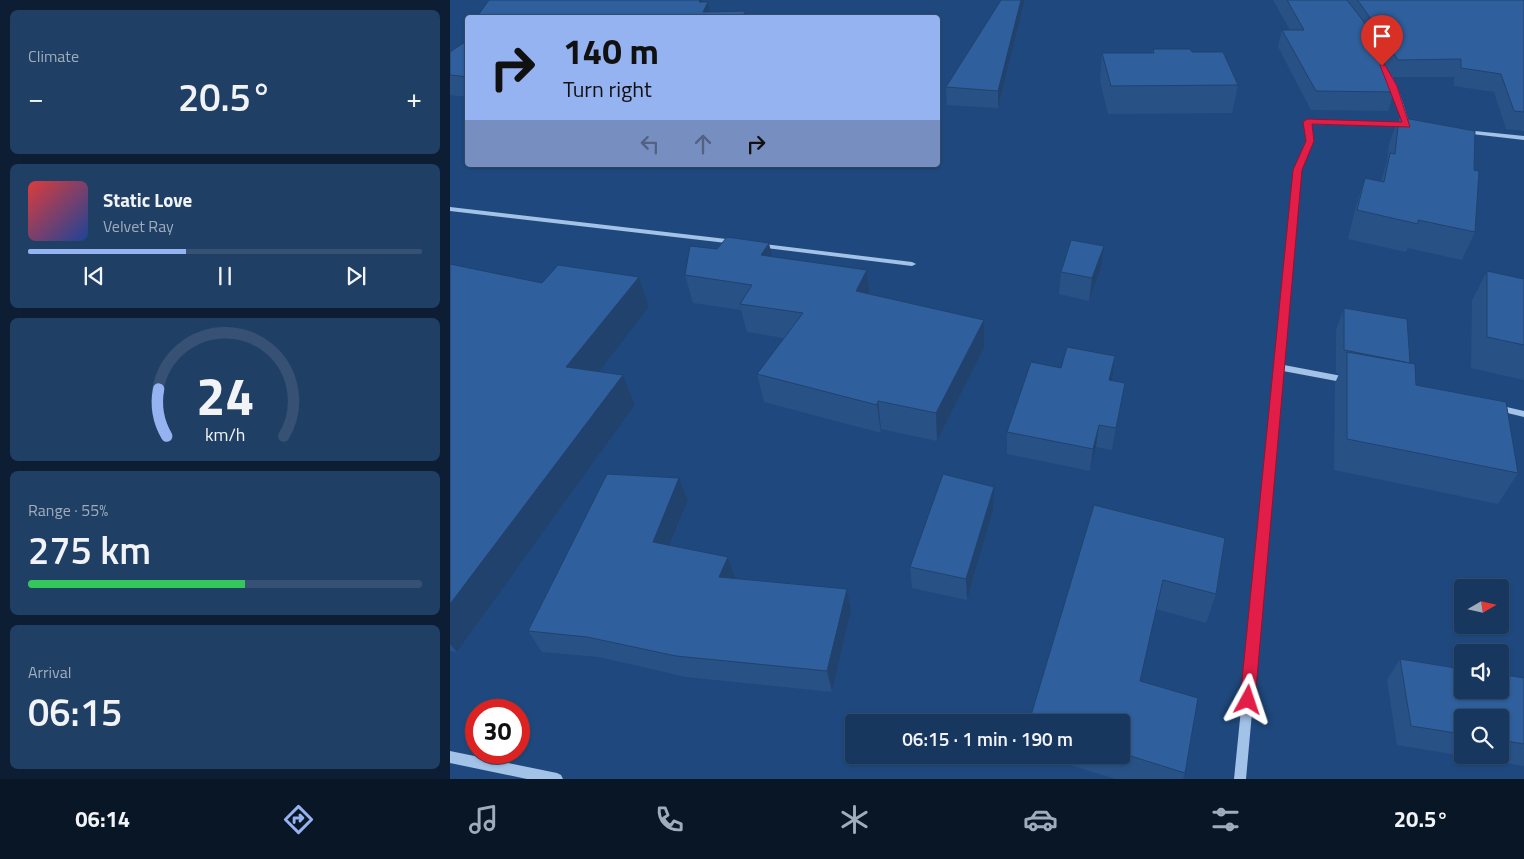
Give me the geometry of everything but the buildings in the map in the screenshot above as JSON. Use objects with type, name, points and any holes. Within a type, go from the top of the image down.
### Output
[{"type":"street","points":[[1382,66],[1393,86],[1407,125]]},
{"type":"street","points":[[1240,779],[1298,170],[1310,141],[1307,122],[1417,126]]},
{"type":"street","points":[[1456,131],[1524,138]]},
{"type":"street","points":[[450,209],[744,243]]},
{"type":"street","points":[[754,244],[912,264]]},
{"type":"street","points":[[1279,367],[1357,382]]},
{"type":"street","points":[[1485,406],[1524,414]]},
{"type":"street","points":[[450,757],[550,778]]},
{"type":"route","points":[[1248,700],[1298,170],[1310,141],[1307,122],[1407,125],[1393,86],[1382,66]]}]
